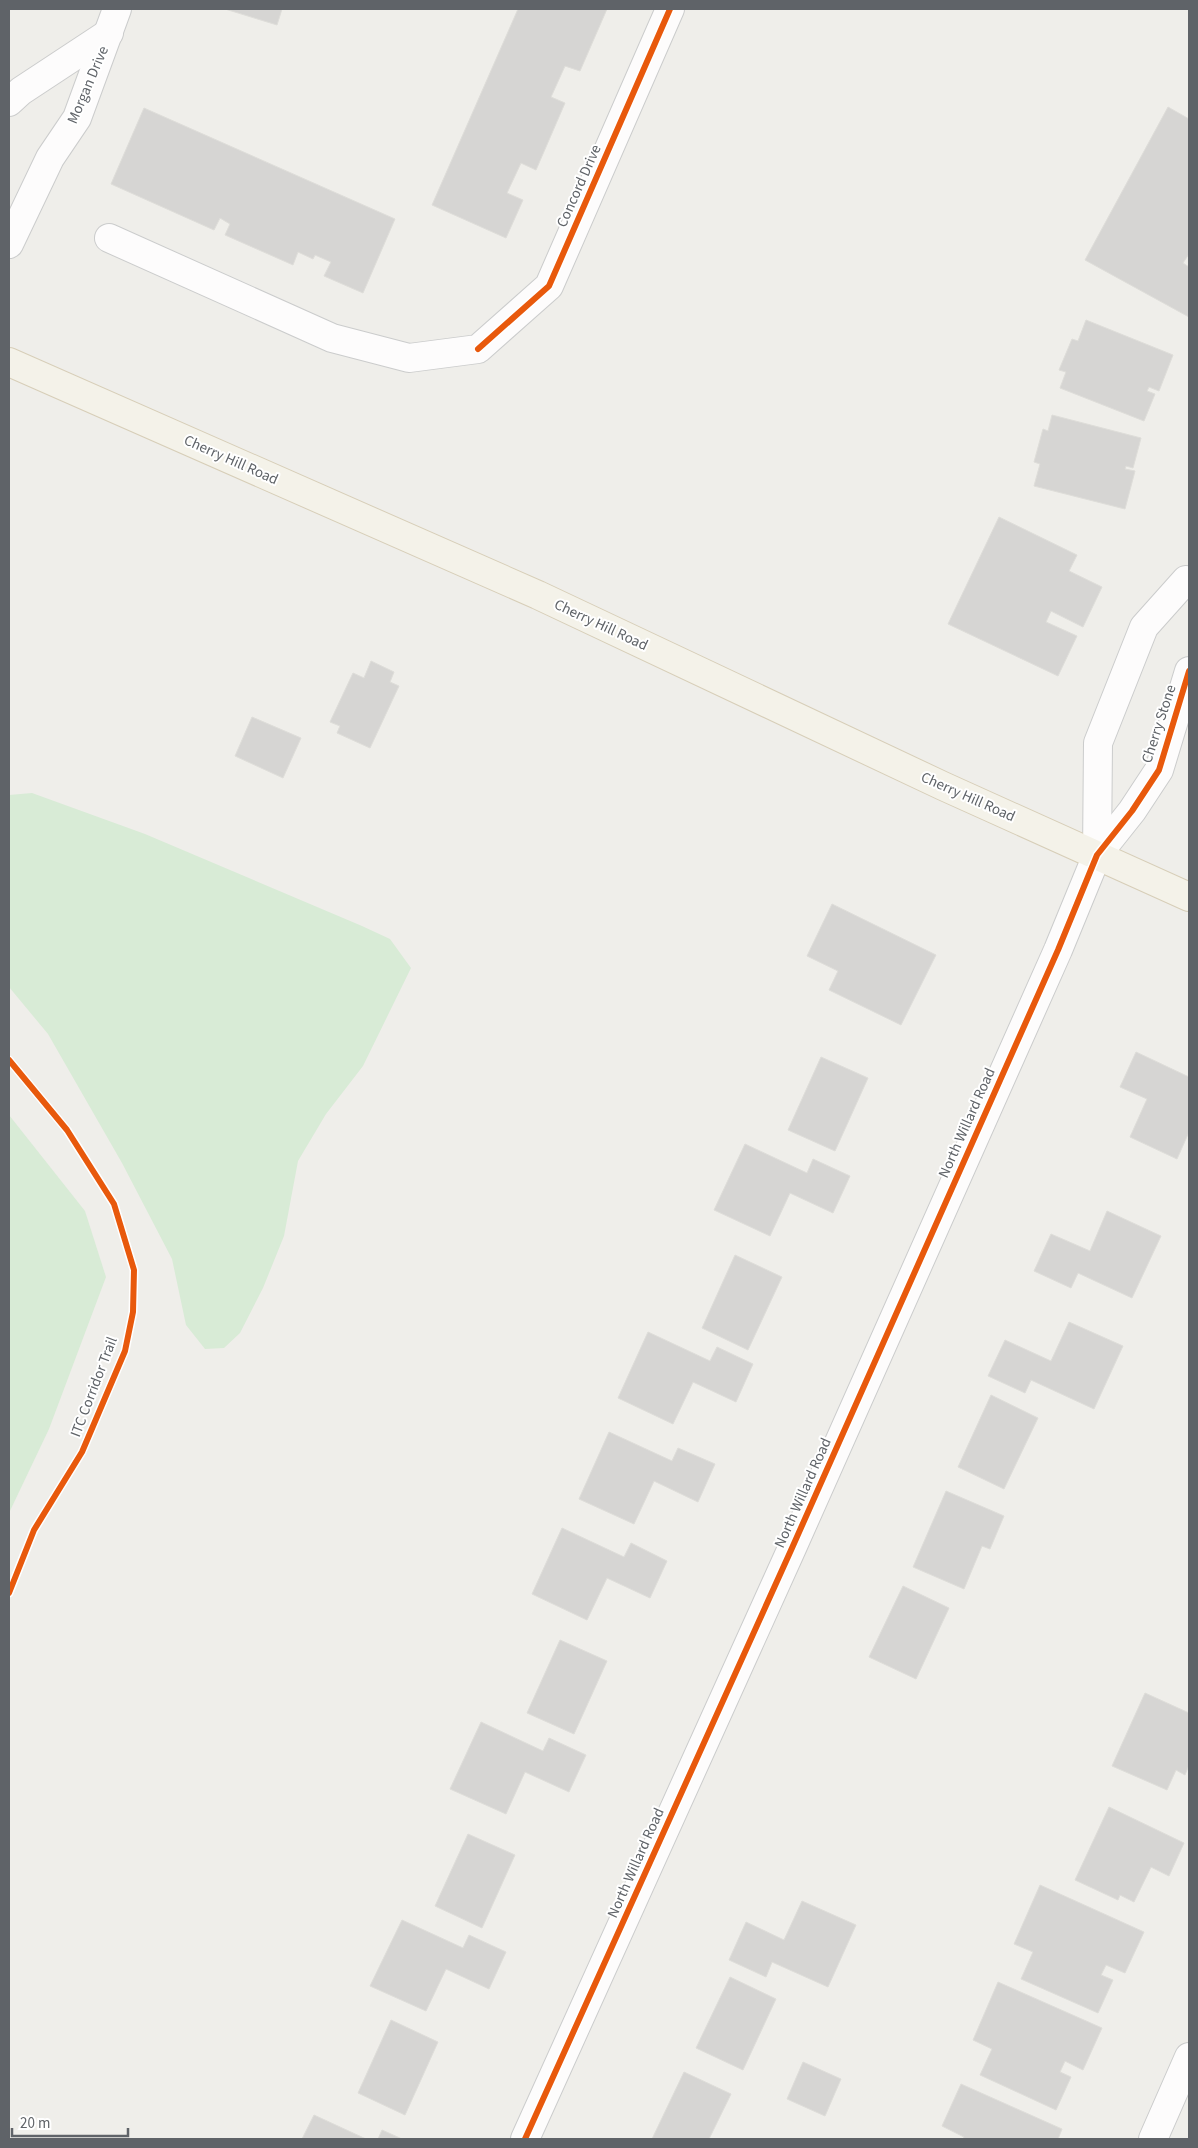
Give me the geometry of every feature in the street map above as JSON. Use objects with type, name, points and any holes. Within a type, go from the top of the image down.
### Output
[{"type":"main road","name":"Cherry Hill Road","points":[[9,362],[538,595],[943,786],[1189,897]]},
{"type":"street","name":"Concord Drive","points":[[109,238],[332,338],[409,358],[478,349],[549,286],[670,9]]},
{"type":"street","name":"Morgan Drive","points":[[9,102],[113,21]]},
{"type":"street","name":"Morgan Drive","points":[[9,244],[50,158],[77,118],[113,21]]},
{"type":"street","points":[[1097,855],[1098,743],[1144,627],[1188,580]]},
{"type":"street","name":"Cherry Stone","points":[[1097,855],[1132,811],[1159,770],[1189,671]]},
{"type":"street","name":"North Willard Road","points":[[525,2139],[796,1539],[1058,950],[1097,855]]},
{"type":"street","points":[[1153,2139],[1188,2063]]},
{"type":"green space","points":[[32,793],[145,834],[362,926],[390,939],[411,968],[363,1066],[326,1114],[298,1161],[284,1236],[263,1288],[240,1333],[224,1348],[205,1349],[186,1325],[172,1259],[122,1163],[48,1034],[9,987],[9,795]]},
{"type":"green space","points":[[9,1115],[85,1211],[106,1277],[49,1429],[9,1513]]},
{"type":"building","points":[[225,9],[282,9],[277,25]]},
{"type":"building","points":[[518,9],[607,9],[580,71],[565,66],[551,97],[565,103],[536,170],[521,163],[507,193],[523,200],[506,238],[432,205]]},
{"type":"building","points":[[1168,107],[1189,119],[1189,254],[1183,263],[1189,267],[1189,317],[1085,260]]},
{"type":"building","points":[[144,108],[395,219],[363,293],[324,276],[331,262],[315,255],[313,259],[298,252],[293,265],[225,235],[230,224],[220,218],[214,230],[111,184]]},
{"type":"building","points":[[1086,320],[1173,355],[1159,391],[1149,387],[1147,391],[1155,394],[1144,421],[1060,388],[1066,372],[1059,370],[1072,339],[1078,341]]},
{"type":"building","points":[[1052,415],[1141,438],[1133,468],[1126,466],[1125,469],[1135,471],[1125,509],[1034,486],[1040,464],[1034,462],[1043,429],[1048,431]]},
{"type":"building","points":[[999,517],[1077,555],[1069,571],[1102,587],[1083,627],[1051,611],[1046,622],[1077,636],[1058,676],[948,624]]},
{"type":"building","points":[[371,661],[394,672],[390,682],[399,686],[370,748],[337,733],[340,726],[330,722],[353,673],[364,678]]},
{"type":"building","points":[[252,717],[301,738],[283,778],[235,756]]},
{"type":"building","points":[[832,904],[936,955],[901,1025],[829,990],[838,971],[807,956]]},
{"type":"building","points":[[1136,1052],[1189,1077],[1189,1132],[1177,1159],[1130,1137],[1147,1099],[1120,1087]]},
{"type":"building","points":[[821,1057],[868,1078],[835,1151],[788,1130]]},
{"type":"building","points":[[745,1144],[807,1173],[813,1159],[850,1176],[833,1213],[790,1193],[770,1236],[714,1210]]},
{"type":"building","points":[[1107,1211],[1161,1236],[1132,1298],[1078,1273],[1071,1288],[1034,1271],[1051,1234],[1090,1251]]},
{"type":"building","points":[[735,1255],[782,1277],[748,1350],[702,1328]]},
{"type":"building","points":[[1069,1322],[1123,1346],[1094,1409],[1031,1380],[1025,1393],[988,1376],[1005,1340],[1051,1361]]},
{"type":"building","points":[[648,1332],[710,1361],[717,1347],[753,1364],[736,1402],[693,1382],[673,1424],[618,1398]]},
{"type":"building","points":[[991,1395],[1038,1418],[1004,1489],[958,1467]]},
{"type":"building","points":[[609,1432],[672,1461],[678,1448],[715,1464],[698,1502],[654,1481],[634,1524],[579,1499]]},
{"type":"building","points":[[946,1491],[1004,1516],[990,1549],[982,1546],[964,1589],[913,1567]]},
{"type":"building","points":[[562,1528],[624,1557],[631,1543],[667,1561],[650,1598],[607,1578],[587,1620],[532,1594]]},
{"type":"building","points":[[903,1586],[949,1608],[916,1679],[869,1657]]},
{"type":"building","points":[[560,1640],[607,1661],[574,1734],[527,1713]]},
{"type":"building","points":[[1145,1693],[1189,1713],[1189,1765],[1185,1775],[1176,1770],[1167,1790],[1112,1766]]},
{"type":"building","points":[[481,1722],[543,1751],[549,1738],[586,1755],[569,1792],[525,1772],[506,1814],[450,1789]]},
{"type":"building","points":[[1109,1807],[1184,1843],[1169,1876],[1151,1867],[1134,1902],[1120,1895],[1118,1900],[1075,1880]]},
{"type":"building","points":[[468,1834],[515,1855],[482,1928],[435,1906]]},
{"type":"building","points":[[1040,1885],[1144,1932],[1125,1973],[1106,1965],[1101,1975],[1113,1980],[1098,2013],[1021,1979],[1033,1952],[1014,1944]]},
{"type":"building","points":[[802,1901],[856,1925],[828,1987],[772,1962],[766,1977],[729,1960],[746,1922],[784,1940]]},
{"type":"building","points":[[402,1920],[463,1948],[469,1935],[506,1952],[489,1989],[446,1969],[426,2011],[370,1986]]},
{"type":"building","points":[[730,1977],[776,1999],[743,2070],[696,2048]]},
{"type":"building","points":[[998,1982],[1102,2028],[1083,2070],[1065,2061],[1060,2072],[1071,2077],[1056,2110],[980,2075],[992,2049],[973,2040]]},
{"type":"building","points":[[391,2020],[438,2042],[405,2115],[358,2093]]},
{"type":"building","points":[[803,2062],[841,2079],[825,2116],[787,2099]]},
{"type":"building","points":[[684,2072],[731,2094],[709,2139],[652,2139]]},
{"type":"building","points":[[961,2084],[1062,2129],[1058,2139],[963,2139],[964,2137],[942,2126]]},
{"type":"building","points":[[314,2115],[366,2139],[302,2139]]},
{"type":"building","points":[[382,2130],[402,2139],[378,2139]]},
{"type":"cycle path","points":[[478,349],[549,286],[670,9]]},
{"type":"cycle path","points":[[525,2139],[792,1548],[1058,950],[1097,855],[1132,811],[1159,770],[1189,671]]},
{"type":"cycle path","name":"ITC Corridor Trail","points":[[9,1060],[67,1130],[114,1204],[134,1270],[133,1312],[125,1351],[82,1452],[34,1530],[9,1593]]}]
